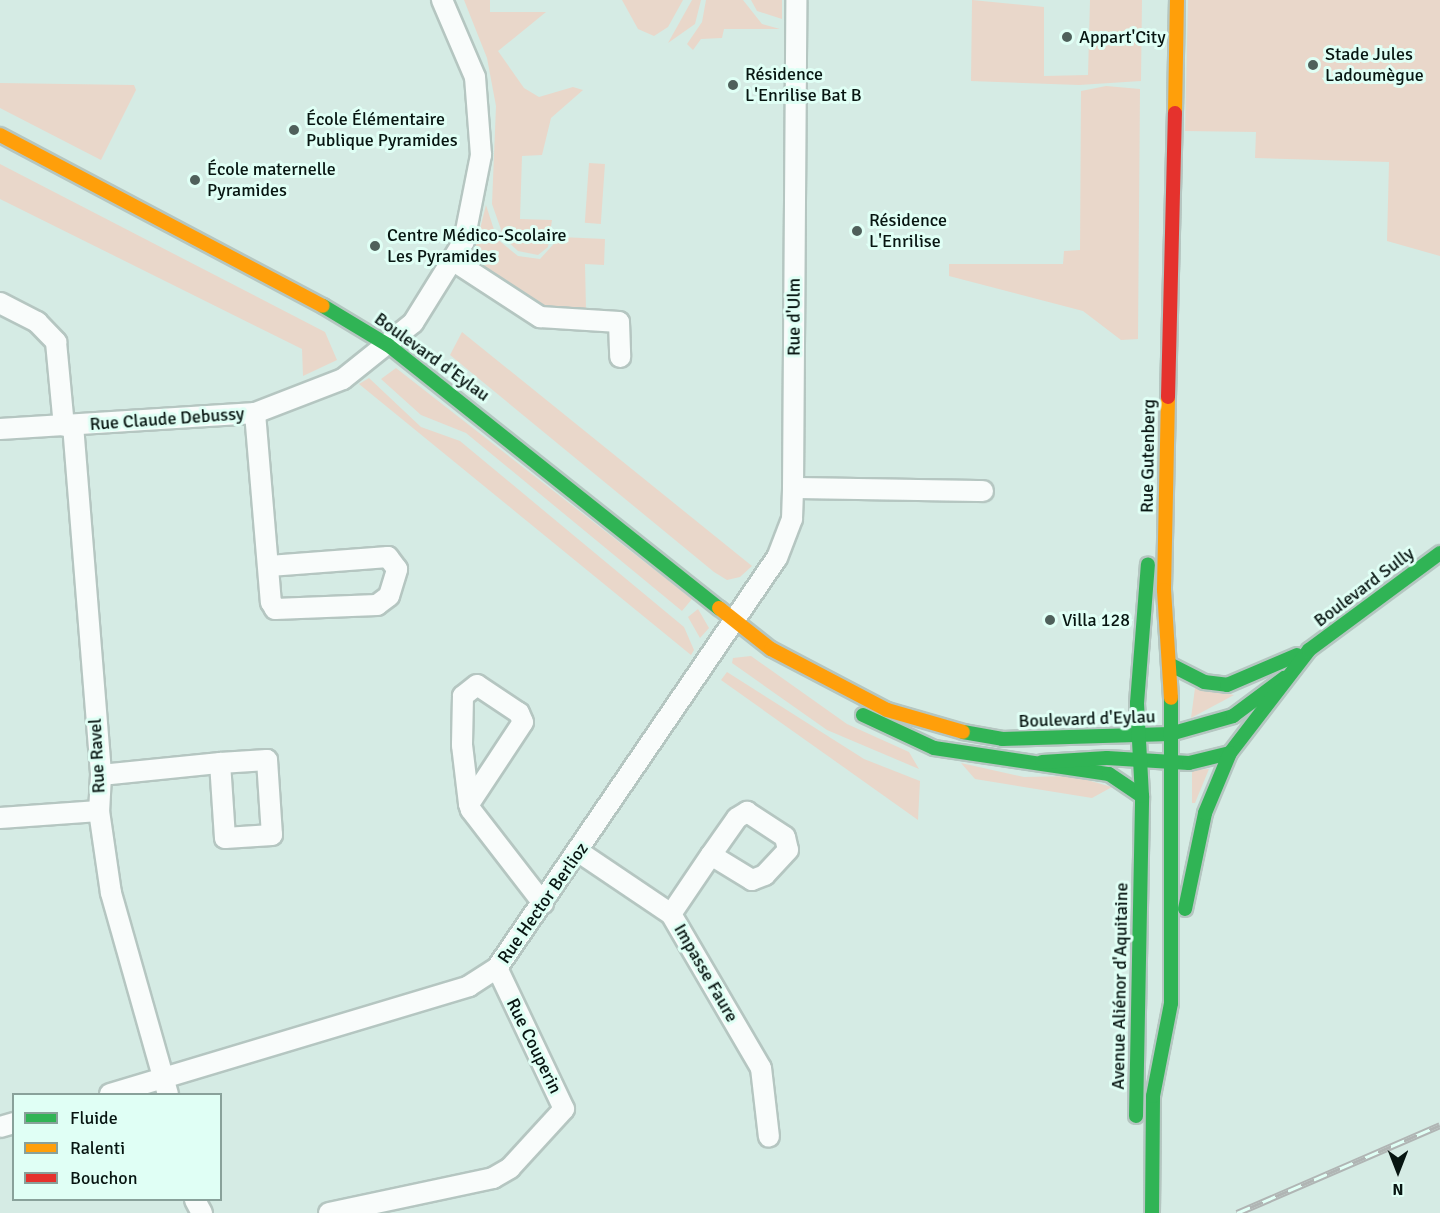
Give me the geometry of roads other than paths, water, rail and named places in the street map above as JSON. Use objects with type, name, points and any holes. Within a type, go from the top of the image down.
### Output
[{"type":"main road","name":"Rue Gutenberg","points":[[1172,762],[1170,734],[1172,665],[1164,590],[1177,0]]},
{"type":"main road","name":"Boulevard d'Eylau","points":[[0,135],[263,271],[388,345],[803,670],[836,700],[896,733],[934,748],[1042,762],[1109,774],[1142,796]]},
{"type":"main road","name":"Rue Gutenberg","points":[[1149,760],[1141,734],[1138,658],[1145,617],[1154,298]]},
{"type":"main road","name":"Boulevard Sully","points":[[1230,753],[1284,678],[1309,650],[1440,553]]},
{"type":"main road","name":"Rue Gutenberg","points":[[1145,617],[1155,662],[1156,734],[1172,762]]},
{"type":"main road","name":"Boulevard Sully","points":[[1172,665],[1204,682],[1227,685],[1309,650]]},
{"type":"main road","name":"Boulevard d'Eylau","points":[[803,670],[886,710],[983,737],[1071,741],[1141,734],[1170,734]]},
{"type":"main road","name":"Boulevard Sully","points":[[1170,734],[1233,716],[1284,678]]},
{"type":"main road","points":[[1172,762],[1230,753]]},
{"type":"main road","name":"Avenue Aliénor d'Aquitaine","points":[[1171,1004],[1181,986],[1185,905],[1199,836],[1230,753]]},
{"type":"main road","name":"Boulevard d'Eylau","points":[[1042,762],[1149,760],[1172,762]]},
{"type":"main road","name":"Avenue Aliénor d'Aquitaine","points":[[1136,1132],[1142,796],[1149,760]]},
{"type":"main road","name":"Avenue Aliénor d'Aquitaine","points":[[1149,760],[1160,1056]]},
{"type":"main road","name":"Avenue Aliénor d'Aquitaine","points":[[1152,1209],[1153,1096],[1171,1004],[1172,762]]},
{"type":"street","name":"Rue Claude Debussy","points":[[0,429],[255,413],[343,379],[388,345],[413,322],[454,261],[476,197],[480,116],[475,77],[442,0]]},
{"type":"street","name":"Rue d'Ulm","points":[[736,619],[777,558],[792,519],[796,0]]},
{"type":"street","points":[[454,261],[540,317],[619,322],[620,357]]},
{"type":"street","name":"Rue Ravel","points":[[0,303],[37,322],[56,342],[69,425],[101,775],[99,811],[111,893],[165,1087]]},
{"type":"street","points":[[255,413],[271,603],[283,611],[384,603],[396,569],[388,557],[268,567]]},
{"type":"street","points":[[793,488],[983,491]]},
{"type":"street","name":"Rue Hector Berlioz","points":[[124,1093],[165,1087],[469,986],[497,968],[579,852],[736,619]]},
{"type":"street","points":[[469,804],[524,722],[519,712],[477,685],[463,696],[469,804],[478,825],[543,903]]},
{"type":"street","points":[[101,775],[220,763],[267,760],[272,836],[225,838],[220,763]]},
{"type":"street","points":[[0,818],[99,811]]},
{"type":"street","name":"Impasse Faure","points":[[579,852],[671,914],[761,1068],[769,1137]]},
{"type":"street","points":[[671,914],[711,855]]},
{"type":"street","name":"Rue Couperin","points":[[329,1213],[493,1178],[510,1168],[564,1109],[497,968]]},
{"type":"railway","points":[[1237,1213],[1440,1125]]},
{"type":"place","name":"Appart'City","points":[[1067,37]]},
{"type":"place","name":"Stade Jules Ladoumègue","points":[[1313,65]]},
{"type":"place","name":"Résidence L'Enrilise Bat B","points":[[733,85]]},
{"type":"place","name":"École Élémentaire Publique Pyramides","points":[[294,130]]},
{"type":"place","name":"École maternelle Pyramides","points":[[195,180]]},
{"type":"place","name":"Résidence L'Enrilise","points":[[857,231]]},
{"type":"place","name":"Centre Médico-Scolaire Les Pyramides","points":[[375,246]]},
{"type":"place","name":"Villa 128","points":[[1050,620]]}]
